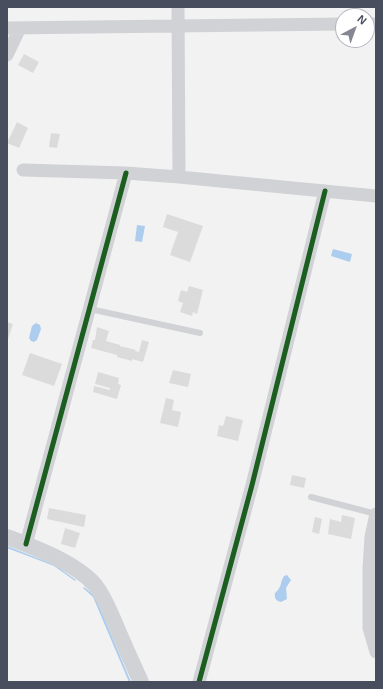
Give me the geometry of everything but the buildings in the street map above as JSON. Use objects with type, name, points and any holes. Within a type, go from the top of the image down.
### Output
[{"type":"street","points":[[178,7],[179,177]]},
{"type":"street","points":[[7,56],[13,28],[335,24]]},
{"type":"street","points":[[22,170],[179,177],[376,196]]},
{"type":"street","points":[[26,544],[126,174]]},
{"type":"street","points":[[199,682],[252,485],[325,191]]},
{"type":"street","points":[[375,647],[369,628],[369,568],[371,537],[376,514]]},
{"type":"street","points":[[7,537],[47,553],[66,563],[94,584],[106,603],[140,682]]},
{"type":"lane","points":[[90,309],[200,333]]},
{"type":"lane","points":[[311,497],[376,514]]},
{"type":"water","points":[[137,225],[145,226],[142,242],[135,241]]},
{"type":"water","points":[[333,249],[352,254],[350,262],[331,256]]},
{"type":"water","points":[[36,323],[40,325],[41,329],[37,340],[34,342],[29,338],[32,326]]},
{"type":"water","points":[[7,546],[55,565],[76,580],[75,581],[54,566],[7,548]]},
{"type":"water","points":[[287,575],[291,580],[286,588],[287,599],[281,602],[276,599],[275,593],[279,589],[284,576]]},
{"type":"water","points":[[84,587],[95,596],[131,682],[129,682],[93,597],[83,588]]},
{"type":"cycle path","points":[[26,544],[126,173]]},
{"type":"cycle path","points":[[199,682],[252,485],[325,191]]}]
